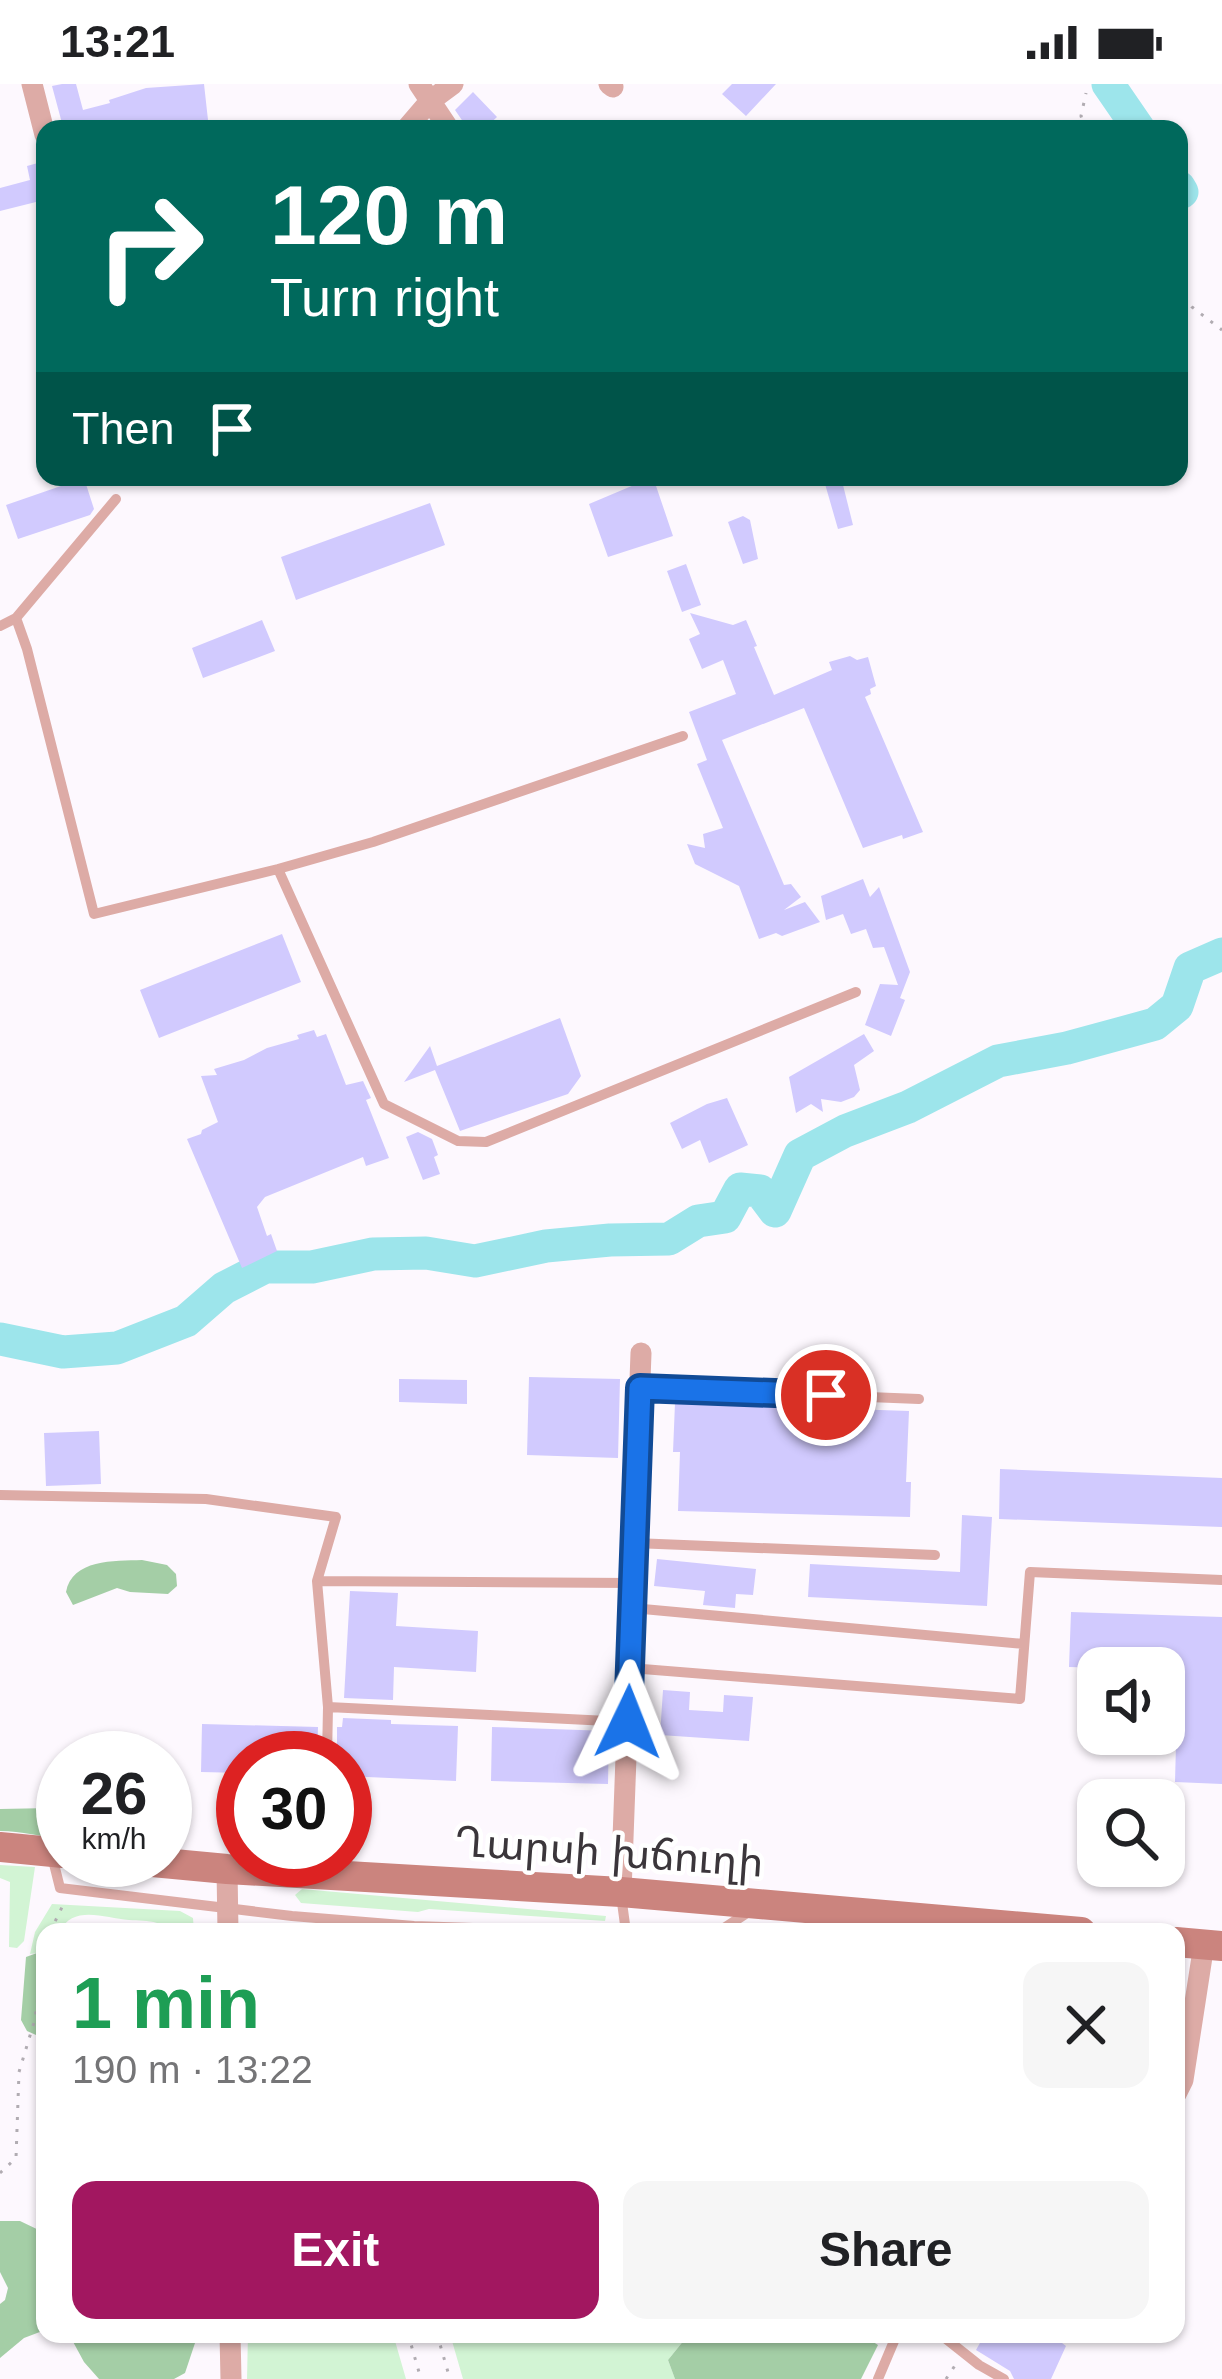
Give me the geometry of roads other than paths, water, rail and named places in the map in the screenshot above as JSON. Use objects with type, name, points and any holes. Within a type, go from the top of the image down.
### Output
[{"type":"main road","points":[[0,1847],[36,1851]]},
{"type":"main road","name":"Ղարսի խճուղի","points":[[372,1877],[621,1892],[949,1923]]},
{"type":"street","points":[[32,84],[41,120]]},
{"type":"street","points":[[410,120],[424,93],[453,84]]},
{"type":"street","points":[[424,93],[443,120]]},
{"type":"street","points":[[621,1892],[641,1353]]},
{"type":"street","points":[[227,1887],[228,1923]]},
{"type":"street","points":[[1185,2072],[1201,1944]]},
{"type":"street","points":[[230,2343],[231,2379]]},
{"type":"lane","points":[[0,626],[16,618],[116,499]]},
{"type":"lane","points":[[16,618],[94,914],[374,842],[683,736]]},
{"type":"lane","points":[[278,869],[384,1104],[458,1142],[486,1142],[856,992]]},
{"type":"lane","points":[[640,1388],[919,1399]]},
{"type":"lane","points":[[0,1495],[206,1499],[336,1517],[317,1581],[328,1731]]},
{"type":"lane","points":[[634,1543],[935,1555]]},
{"type":"lane","points":[[630,1668],[1020,1699],[1030,1572],[1222,1580]]},
{"type":"lane","points":[[317,1581],[633,1583]]},
{"type":"lane","points":[[632,1608],[1024,1644]]},
{"type":"lane","points":[[328,1707],[628,1722]]},
{"type":"lane","points":[[60,1887],[379,1923]]},
{"type":"lane","points":[[621,1892],[625,1923]]},
{"type":"lane","points":[[740,1923],[775,1909]]},
{"type":"lane","points":[[878,2379],[893,2343]]},
{"type":"lane","points":[[951,2343],[1004,2379]]},
{"type":"waterway","points":[[1108,84],[1133,120]]},
{"type":"waterway","points":[[0,1339],[63,1352],[117,1348],[186,1321],[224,1288],[265,1267],[312,1267],[373,1254],[426,1253],[475,1261],[546,1246],[669,1239],[698,1221],[725,1217],[740,1189],[760,1191],[775,1211],[800,1155],[998,1061],[1155,1024],[1177,1006],[1190,968],[1222,954]]}]
